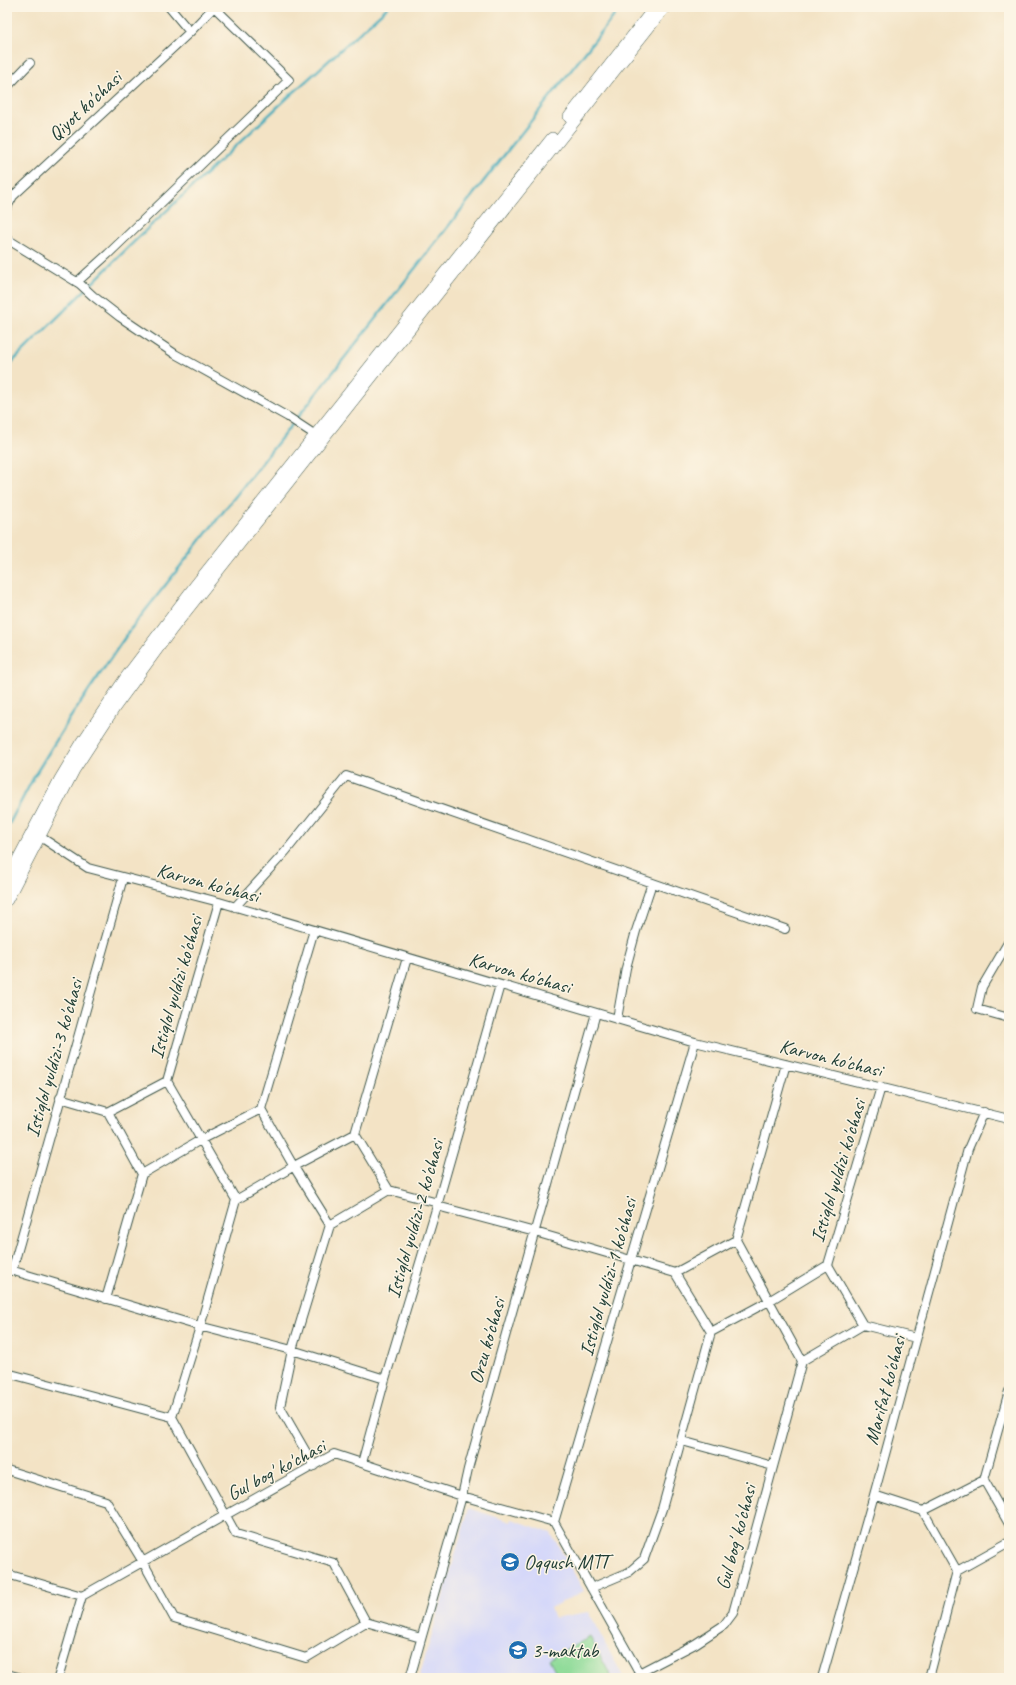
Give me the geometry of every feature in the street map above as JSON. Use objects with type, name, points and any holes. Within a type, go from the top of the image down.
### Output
[{"type":"main road","points":[[7,880],[74,770],[115,707],[172,629],[319,437],[655,7]]},
{"type":"main road","points":[[319,437],[665,7]]},
{"type":"main road","points":[[7,900],[36,833]]},
{"type":"street","points":[[169,7],[190,32]]},
{"type":"street","points":[[78,283],[289,80],[214,7]]},
{"type":"street","name":"Qiyot ko'chasi","points":[[7,208],[13,196],[190,32],[214,7]]},
{"type":"street","points":[[7,87],[30,63]]},
{"type":"street","points":[[7,239],[78,283],[120,317],[175,354],[288,416],[302,427],[319,437]]},
{"type":"street","points":[[235,907],[286,851],[346,776],[785,929]]},
{"type":"street","name":"Karvon ko'chasi","points":[[36,833],[88,868],[219,902],[695,1042],[1009,1119]]},
{"type":"street","name":"Istiqlol yuldizi-3 ko'chasi","points":[[9,1270],[123,878]]},
{"type":"street","points":[[616,1019],[626,968],[636,931],[652,883]]},
{"type":"street","name":"Istiqlol yuldizi ko'chasi","points":[[167,1081],[219,902]]},
{"type":"street","points":[[314,930],[261,1109],[294,1167],[330,1225]]},
{"type":"street","points":[[1009,941],[982,987],[977,1009],[1009,1018]]},
{"type":"street","points":[[226,1515],[172,1417],[200,1327],[236,1200],[356,1134],[407,958]]},
{"type":"street","name":"Istiqlol yuldizi-2 ko'chasi","points":[[362,1463],[385,1379],[500,985]]},
{"type":"street","name":"Orzu ko'chasi","points":[[410,1678],[596,1013]]},
{"type":"street","name":"Istiqlol yuldizi-1 ko'chasi","points":[[554,1522],[695,1042]]},
{"type":"street","points":[[786,1064],[736,1240],[802,1361],[863,1325],[916,1338]]},
{"type":"street","points":[[60,1098],[108,1112],[167,1081],[236,1200]]},
{"type":"street","name":"Istiqlol yuldizi ko'chasi","points":[[828,1265],[881,1087]]},
{"type":"street","points":[[106,1299],[142,1174],[202,1139],[261,1109]]},
{"type":"street","points":[[108,1112],[142,1174]]},
{"type":"street","name":"Marifat ko'chasi","points":[[822,1678],[874,1495],[968,1149],[984,1112]]},
{"type":"street","points":[[356,1134],[389,1190],[675,1273],[711,1332],[682,1441],[662,1508],[644,1559],[629,1572],[591,1588]]},
{"type":"street","points":[[314,1466],[280,1407],[292,1350],[330,1225],[389,1190]]},
{"type":"street","points":[[675,1273],[736,1240]]},
{"type":"street","points":[[711,1332],[769,1301],[828,1265],[863,1325]]},
{"type":"street","points":[[9,1270],[200,1327],[292,1350],[385,1379]]},
{"type":"street","name":"Gul bog' ko'chasi","points":[[82,1596],[334,1454],[462,1496],[554,1522],[641,1676],[724,1625],[733,1613],[802,1361]]},
{"type":"street","points":[[7,1373],[172,1417]]},
{"type":"street","points":[[1009,1391],[984,1480],[1009,1524]]},
{"type":"street","points":[[682,1441],[773,1466]]},
{"type":"street","points":[[7,1470],[106,1501],[143,1562],[174,1618],[306,1658],[366,1622],[422,1638]]},
{"type":"street","points":[[924,1511],[984,1480]]},
{"type":"street","points":[[874,1495],[924,1511],[957,1571],[929,1678]]},
{"type":"street","name":"Gul bog' ko'chasi","points":[[226,1515],[236,1534],[334,1563],[366,1622]]},
{"type":"street","points":[[957,1571],[1009,1542]]},
{"type":"street","points":[[7,1574],[82,1596],[58,1678]]},
{"type":"street","points":[[7,1674],[22,1678]]},
{"type":"shaded area","points":[[469,1508],[511,1522],[512,1519],[551,1533],[584,1591],[550,1608],[554,1618],[588,1612],[624,1678],[419,1678]]},
{"type":"green space","points":[[590,1637],[612,1678],[559,1678],[549,1659]]},
{"type":"waterway","points":[[7,367],[146,230],[284,101],[388,7]]},
{"type":"waterway","points":[[7,828],[35,775],[70,718],[130,630],[621,7]]},
{"type":"place","name":"Oqqush MTT","points":[[510,1562]]},
{"type":"place","name":"3-maktab","points":[[518,1650]]}]
